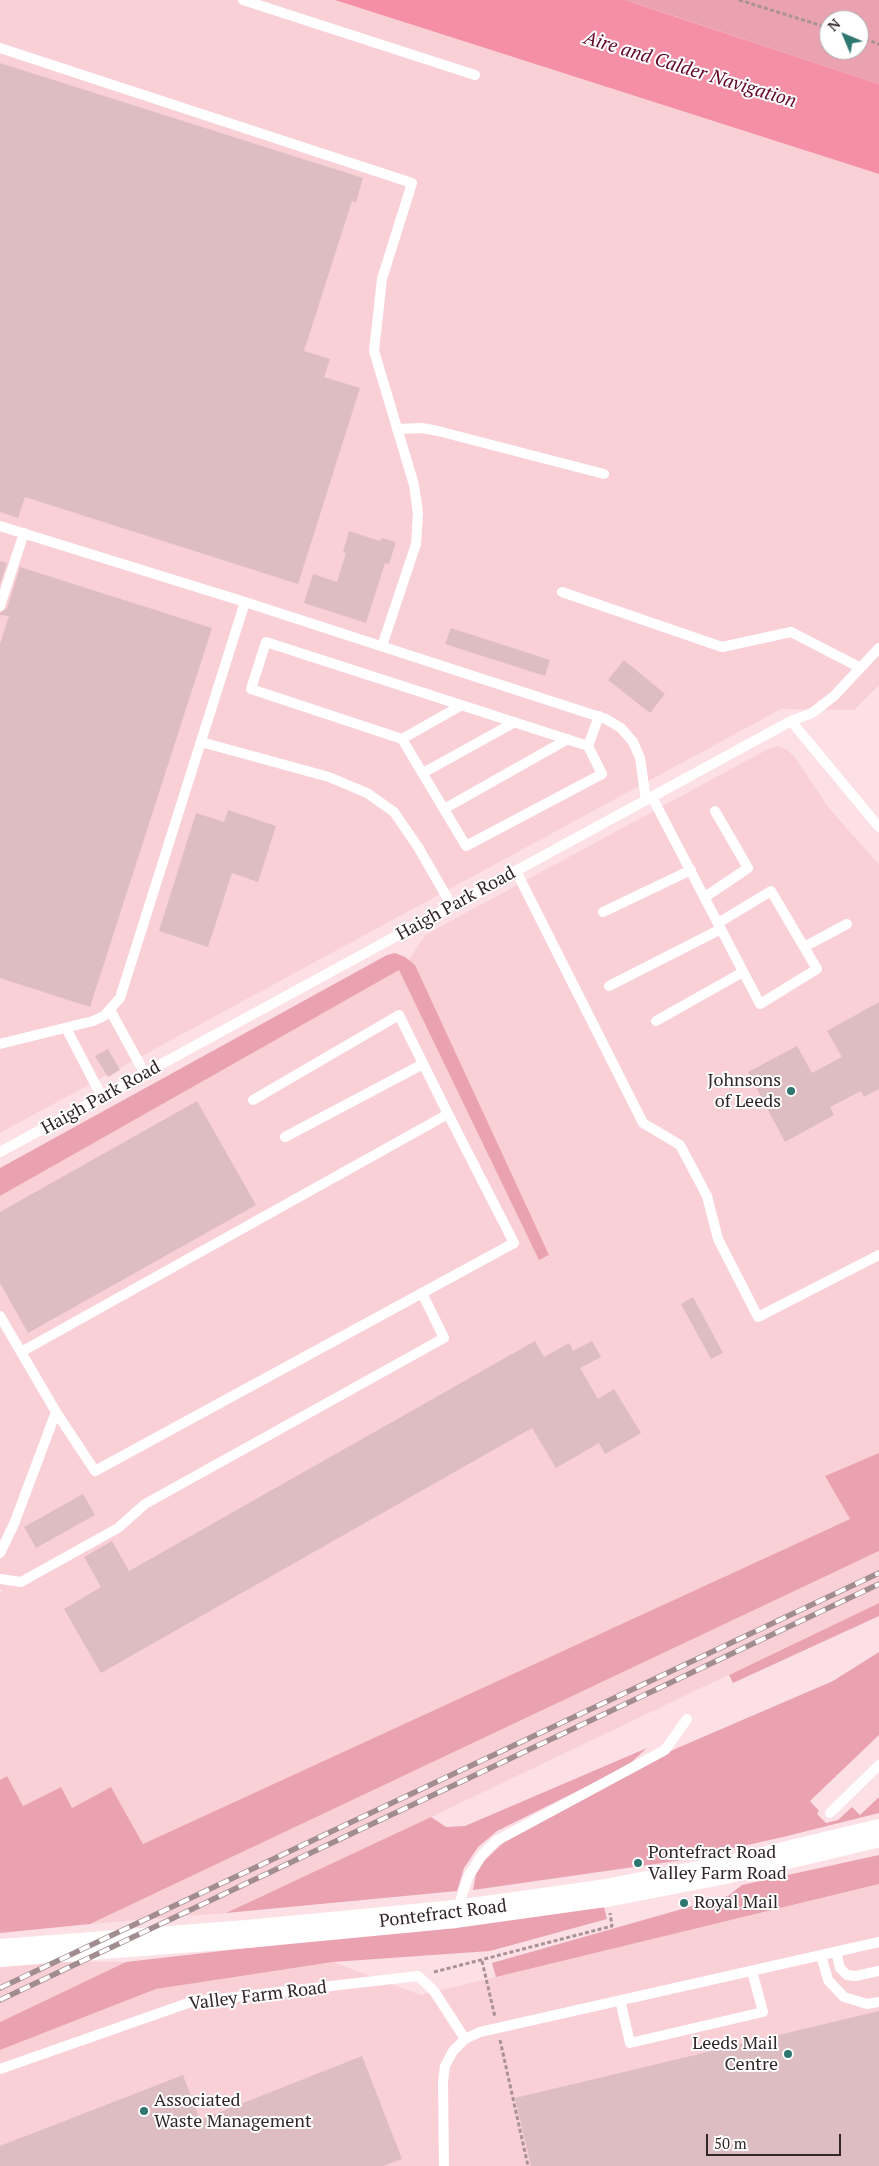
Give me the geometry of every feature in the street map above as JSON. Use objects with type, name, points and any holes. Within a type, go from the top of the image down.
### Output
[{"type":"main road","name":"Pontefract Road","points":[[0,1953],[247,1934],[456,1914],[606,1893],[725,1870],[879,1833]]},
{"type":"lane","points":[[243,0],[475,75]]},
{"type":"lane","points":[[0,48],[412,183],[382,278],[374,351],[414,485],[418,513],[416,544],[382,646]]},
{"type":"lane","points":[[397,430],[422,428],[438,431],[604,474]]},
{"type":"lane","points":[[0,526],[245,602],[599,716],[621,728],[633,742],[640,758],[649,799],[691,870],[704,897],[720,926],[760,1004],[817,969],[771,891],[720,926],[609,986]]},
{"type":"lane","points":[[0,606],[24,533]]},
{"type":"lane","points":[[562,592],[722,647],[791,632],[859,667]]},
{"type":"lane","points":[[0,1044],[93,1021],[110,1010],[120,998],[245,602]]},
{"type":"lane","points":[[266,642],[462,705],[588,746],[602,774],[466,846],[402,739],[251,689],[266,642]]},
{"type":"lane","name":"Haigh Park Road","points":[[0,1152],[791,721],[812,712],[834,696],[850,680],[859,667],[879,648]]},
{"type":"lane","points":[[402,739],[462,705]]},
{"type":"lane","points":[[588,746],[599,716]]},
{"type":"lane","points":[[791,721],[879,827]]},
{"type":"lane","points":[[423,773],[515,722]]},
{"type":"lane","points":[[444,809],[568,739]]},
{"type":"lane","points":[[201,742],[329,777],[366,793],[394,812],[418,847],[452,906]]},
{"type":"lane","points":[[704,897],[748,868],[715,811]]},
{"type":"lane","points":[[603,912],[691,870]]},
{"type":"lane","points":[[516,871],[643,1123],[680,1145],[707,1196],[718,1239],[758,1316],[879,1255]]},
{"type":"lane","points":[[804,947],[847,924]]},
{"type":"lane","points":[[656,1021],[743,972]]},
{"type":"lane","points":[[110,1010],[145,1074]]},
{"type":"lane","points":[[0,1316],[56,1412],[95,1472],[514,1243],[399,1015],[253,1100]]},
{"type":"lane","points":[[66,1028],[102,1097]]},
{"type":"lane","points":[[285,1137],[423,1064]]},
{"type":"lane","points":[[21,1352],[448,1114]]},
{"type":"lane","points":[[0,1579],[21,1582],[118,1528],[146,1504],[444,1338],[422,1293]]},
{"type":"lane","points":[[0,1552],[14,1524],[56,1412]]},
{"type":"lane","points":[[456,1914],[468,1877],[482,1855],[496,1841],[665,1750],[687,1719]]},
{"type":"lane","points":[[830,1813],[879,1765]]},
{"type":"lane","points":[[444,2166],[443,2082],[445,2066],[453,2051],[465,2039],[480,2032],[879,1942]]},
{"type":"lane","points":[[836,1952],[840,1968],[847,1975],[856,1976],[879,1971]]},
{"type":"lane","points":[[821,1955],[828,1980],[844,1998],[867,2004],[879,2002]]},
{"type":"lane","points":[[620,2000],[630,2043],[763,2012],[752,1971]]},
{"type":"lane","points":[[418,1976],[434,1991],[465,2039]]},
{"type":"lane","name":"Valley Farm Road","points":[[0,2068],[191,2002],[418,1976]]},
{"type":"path","points":[[739,0],[819,25]]},
{"type":"path","points":[[418,1976],[482,1962],[612,1926],[606,1893]]},
{"type":"path","points":[[482,1962],[528,2166]]},
{"type":"shaded area","points":[[0,0],[335,0],[879,174],[879,685],[854,710],[781,709],[0,1133]]},
{"type":"shaded area","points":[[625,0],[879,0],[879,84]]},
{"type":"shaded area","points":[[778,746],[786,749],[794,756],[829,808],[879,865],[879,1453],[825,1476],[850,1519],[143,1844],[111,1787],[72,1808],[60,1787],[23,1806],[7,1776],[0,1780],[0,1593],[2,1592],[0,1589],[0,1196],[399,969],[539,1259],[549,1256],[415,965],[409,960],[425,935],[768,749]]},
{"type":"shaded area","points":[[395,953],[405,957],[415,965],[549,1255],[539,1260],[399,970],[0,1196],[0,1168],[387,955]]},
{"type":"shaded area","points":[[879,1453],[879,1551],[90,1924],[0,1933],[0,1780],[7,1776],[23,1806],[61,1787],[72,1808],[111,1787],[143,1844],[850,1519],[825,1476]]},
{"type":"shaded area","points":[[879,1551],[879,1603],[431,1817],[226,1913],[90,1924]]},
{"type":"shaded area","points":[[879,1603],[879,1616],[733,1683],[729,1675]]},
{"type":"shaded area","points":[[879,1652],[879,1735],[810,1801],[819,1811],[817,1814],[826,1823],[838,1820],[852,1807],[860,1815],[879,1797],[879,1813],[676,1861],[473,1890],[476,1874],[484,1861],[505,1841],[675,1749],[833,1681]]},
{"type":"shaded area","points":[[647,1748],[626,1767],[497,1831],[478,1847],[464,1868],[457,1891],[226,1913],[431,1817],[446,1827],[465,1826]]},
{"type":"shaded area","points":[[879,1855],[879,1884],[496,1977],[492,1963],[728,1896],[742,1885]]},
{"type":"shaded area","points":[[879,1884],[879,2166],[0,2166],[0,2050],[156,1989],[333,1962],[421,1995]]},
{"type":"shaded area","points":[[604,1907],[607,1919],[490,1951],[333,1962],[156,1989],[0,2050],[0,2022],[126,1962]]},
{"type":"shaded area","points":[[13,1961],[126,1962],[0,2022],[0,1967]]},
{"type":"water","name":"Aire and Calder Navigation","points":[[335,0],[625,0],[879,84],[879,174]]},
{"type":"building","points":[[0,63],[363,178],[356,202],[352,201],[304,351],[330,359],[324,377],[360,388],[298,584],[25,497],[18,518],[0,512]]},
{"type":"building","points":[[349,531],[380,541],[382,538],[396,542],[389,564],[385,563],[366,623],[304,603],[313,574],[337,582],[346,553],[343,552]]},
{"type":"building","points":[[0,561],[7,563],[0,584]]},
{"type":"building","points":[[20,567],[212,628],[90,1007],[0,978],[0,644],[9,616],[0,615],[0,613],[7,608]]},
{"type":"building","points":[[451,628],[550,660],[545,676],[445,644]]},
{"type":"building","points":[[624,660],[665,694],[650,713],[608,680]]},
{"type":"building","points":[[228,810],[276,826],[258,882],[232,873],[208,947],[159,931],[196,813],[224,822]]},
{"type":"building","points":[[879,1002],[879,1089],[864,1097],[861,1091],[830,1107],[834,1115],[785,1142],[748,1072],[797,1046],[812,1073],[842,1057],[827,1031]]},
{"type":"building","points":[[108,1049],[120,1070],[108,1077],[95,1056]]},
{"type":"building","points":[[197,1101],[256,1205],[28,1333],[0,1283],[0,1212]]},
{"type":"building","points":[[693,1297],[723,1353],[711,1359],[681,1304]]},
{"type":"building","points":[[535,1341],[544,1357],[569,1343],[573,1351],[592,1341],[601,1357],[580,1368],[598,1399],[614,1389],[641,1433],[605,1454],[599,1443],[556,1468],[532,1428],[101,1673],[64,1609],[101,1587],[84,1557],[112,1541],[129,1571]]},
{"type":"building","points":[[83,1494],[95,1515],[36,1548],[24,1527]]},
{"type":"building","name":"Leeds Mail Centre","points":[[879,2011],[879,2166],[531,2166],[515,2098]]},
{"type":"building","points":[[362,2056],[402,2159],[383,2166],[0,2166],[0,2146],[183,2075],[200,2120]]},
{"type":"railway","points":[[0,1988],[879,1573]]},
{"type":"railway","points":[[0,2000],[879,1584]]},
{"type":"place","name":"Johnsons of Leeds","points":[[791,1091]]},
{"type":"place","name":"Pontefract Road Valley Farm Road","points":[[638,1863]]},
{"type":"place","name":"Royal Mail","points":[[684,1903]]},
{"type":"place","name":"Leeds Mail Centre","points":[[788,2054]]},
{"type":"place","name":"Associated Waste Management","points":[[144,2111]]}]
